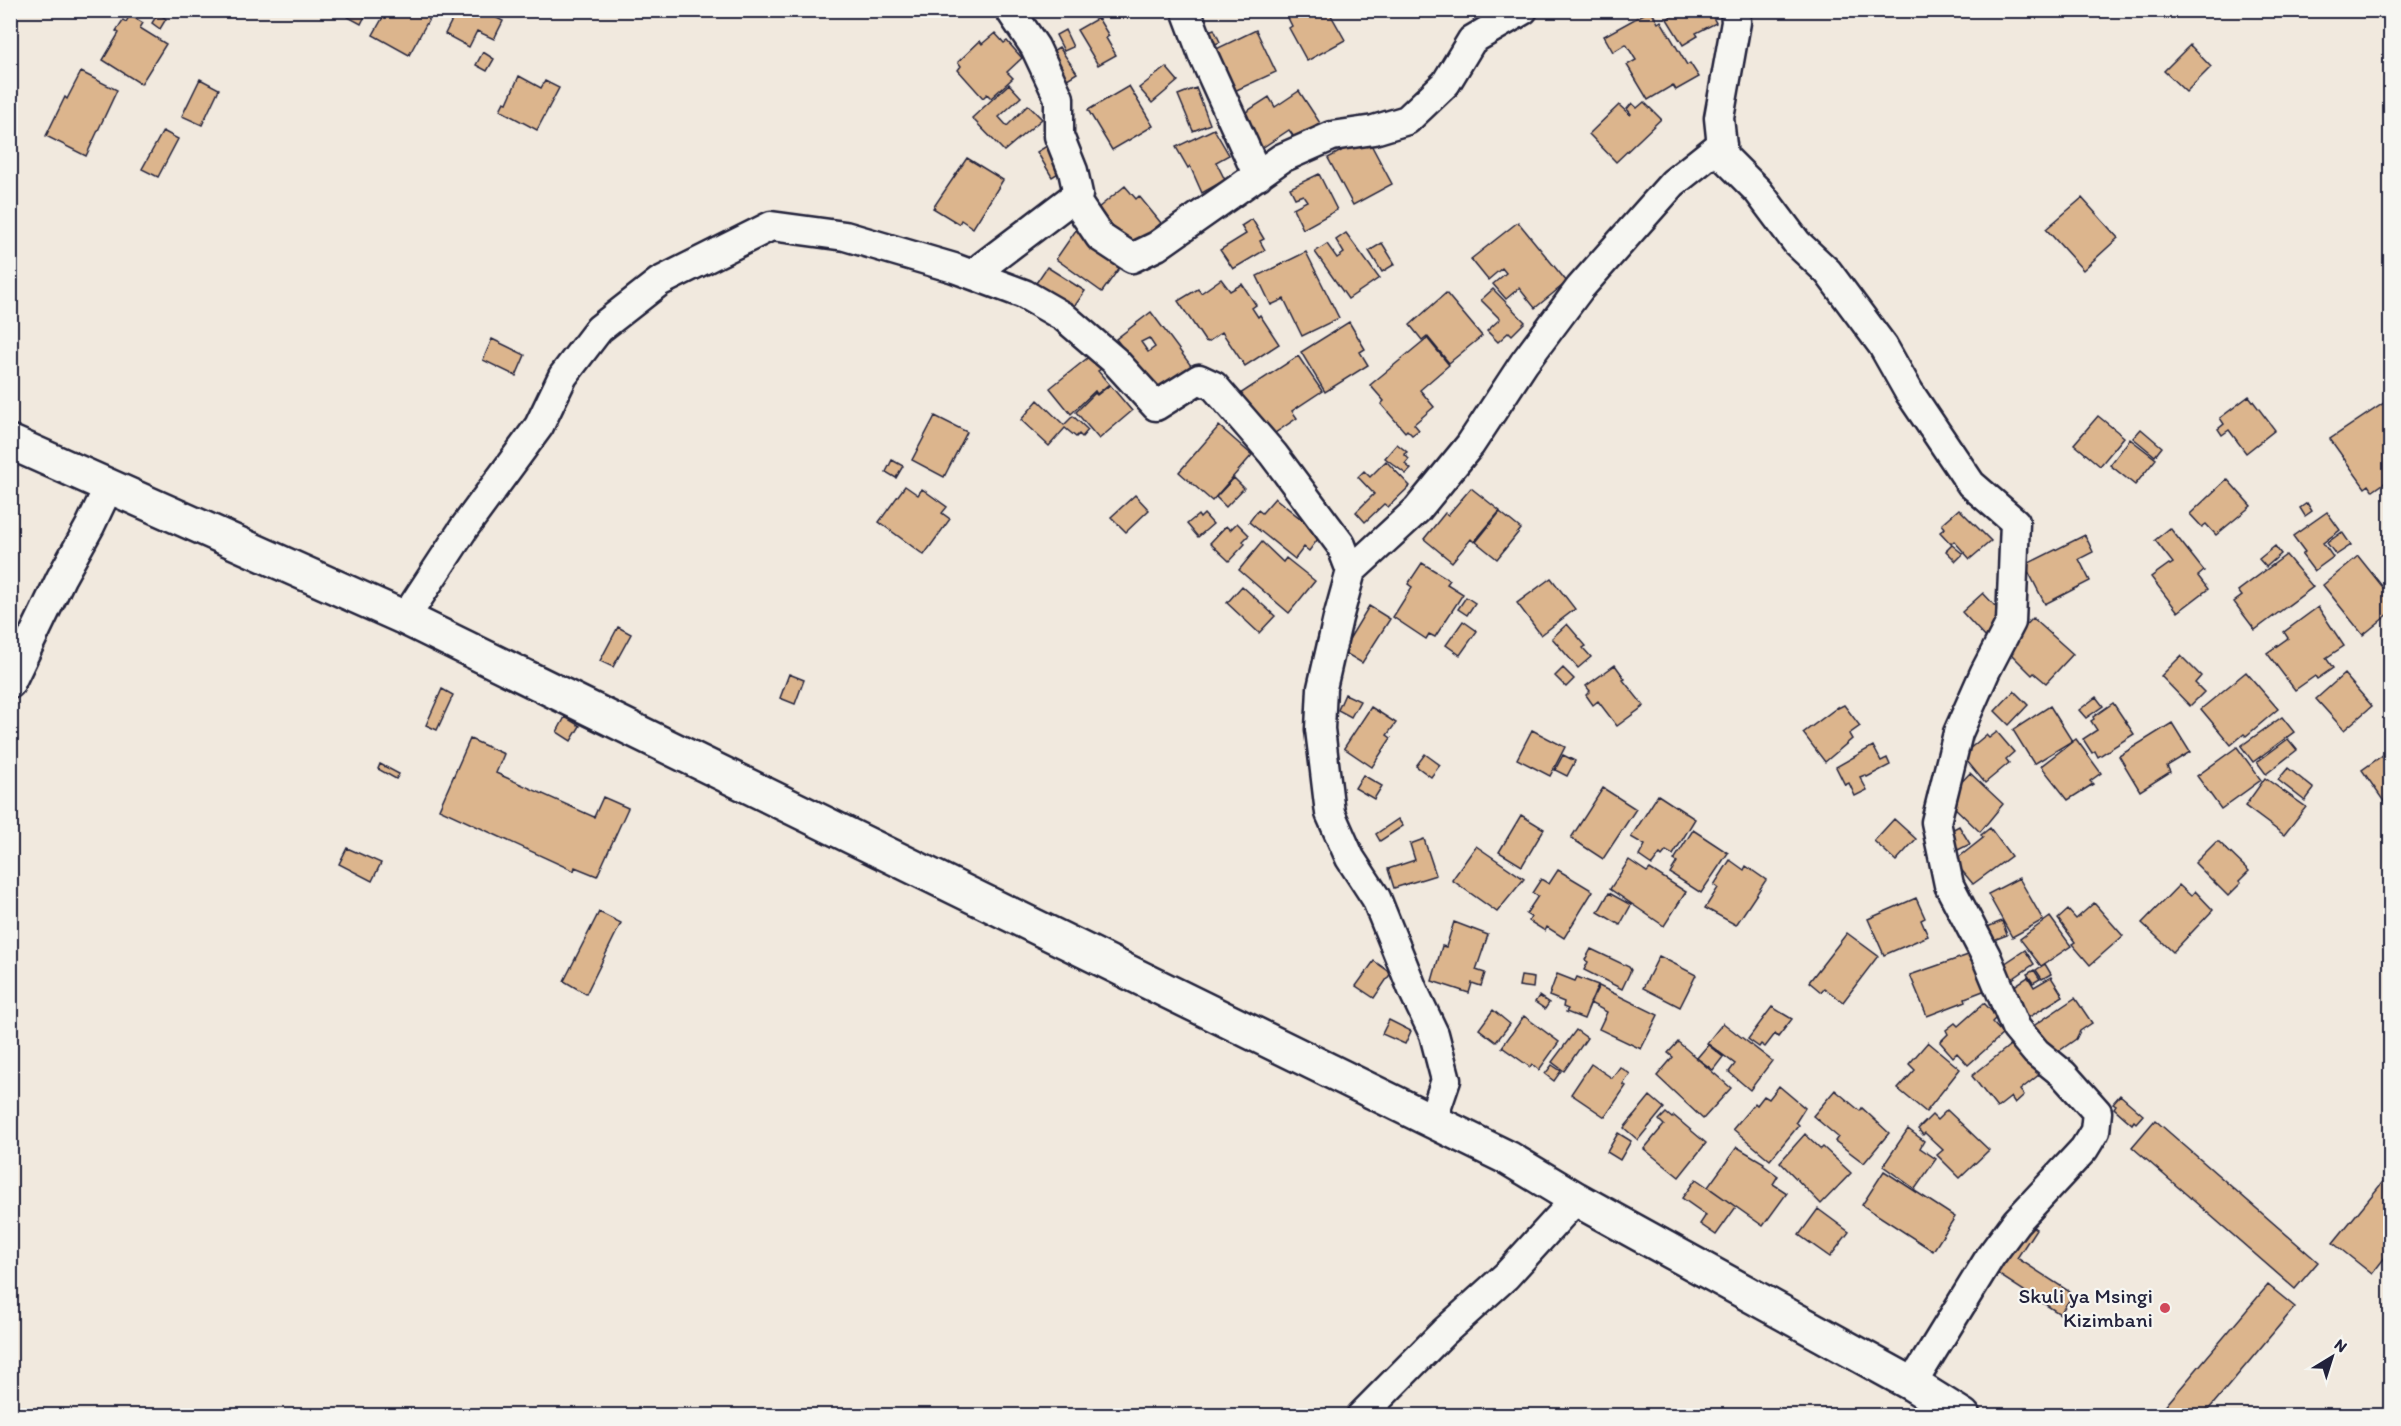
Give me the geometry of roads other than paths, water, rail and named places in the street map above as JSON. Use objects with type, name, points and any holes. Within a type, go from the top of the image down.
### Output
[{"type":"street","points":[[976,276],[982,267],[1078,194],[1073,171],[1059,136],[1059,98],[1035,47],[1010,10]]},
{"type":"street","points":[[1186,10],[1203,55],[1258,176]]},
{"type":"street","points":[[1073,197],[1100,237],[1132,258],[1157,246],[1282,158],[1332,136],[1374,130],[1407,120],[1446,83],[1472,40],[1522,10]]},
{"type":"street","points":[[1735,10],[1736,22],[1719,118],[1723,156],[1758,191],[1797,243],[1828,272],[1883,346],[1909,392],[1971,484],[2015,522],[2011,622],[1985,672],[1959,733],[1936,822],[1949,885],[1986,956],[2016,1028],[2036,1052],[2063,1074],[2097,1112],[2095,1131],[2084,1149],[2016,1221],[1990,1257],[1912,1384]]},
{"type":"street","points":[[1432,1121],[1446,1080],[1434,1034],[1413,990],[1376,898],[1350,858],[1330,813],[1320,729],[1322,688],[1351,572],[1417,510],[1455,463],[1580,288],[1673,183],[1722,144]]},
{"type":"street","points":[[405,618],[464,528],[539,426],[562,376],[600,329],[659,282],[771,226],[844,236],[976,276],[1024,294],[1064,317],[1114,360],[1156,406],[1199,379],[1214,386],[1273,454],[1341,545],[1351,572]]},
{"type":"street","points":[[10,442],[405,618],[1508,1158],[1576,1199],[1912,1384],[1963,1416]]},
{"type":"street","points":[[10,684],[109,486]]},
{"type":"street","points":[[1361,1416],[1444,1332],[1506,1275],[1576,1199]]},
{"type":"place","name":"Skuli ya Msingi Kizimbani","points":[[2165,1308]]}]
